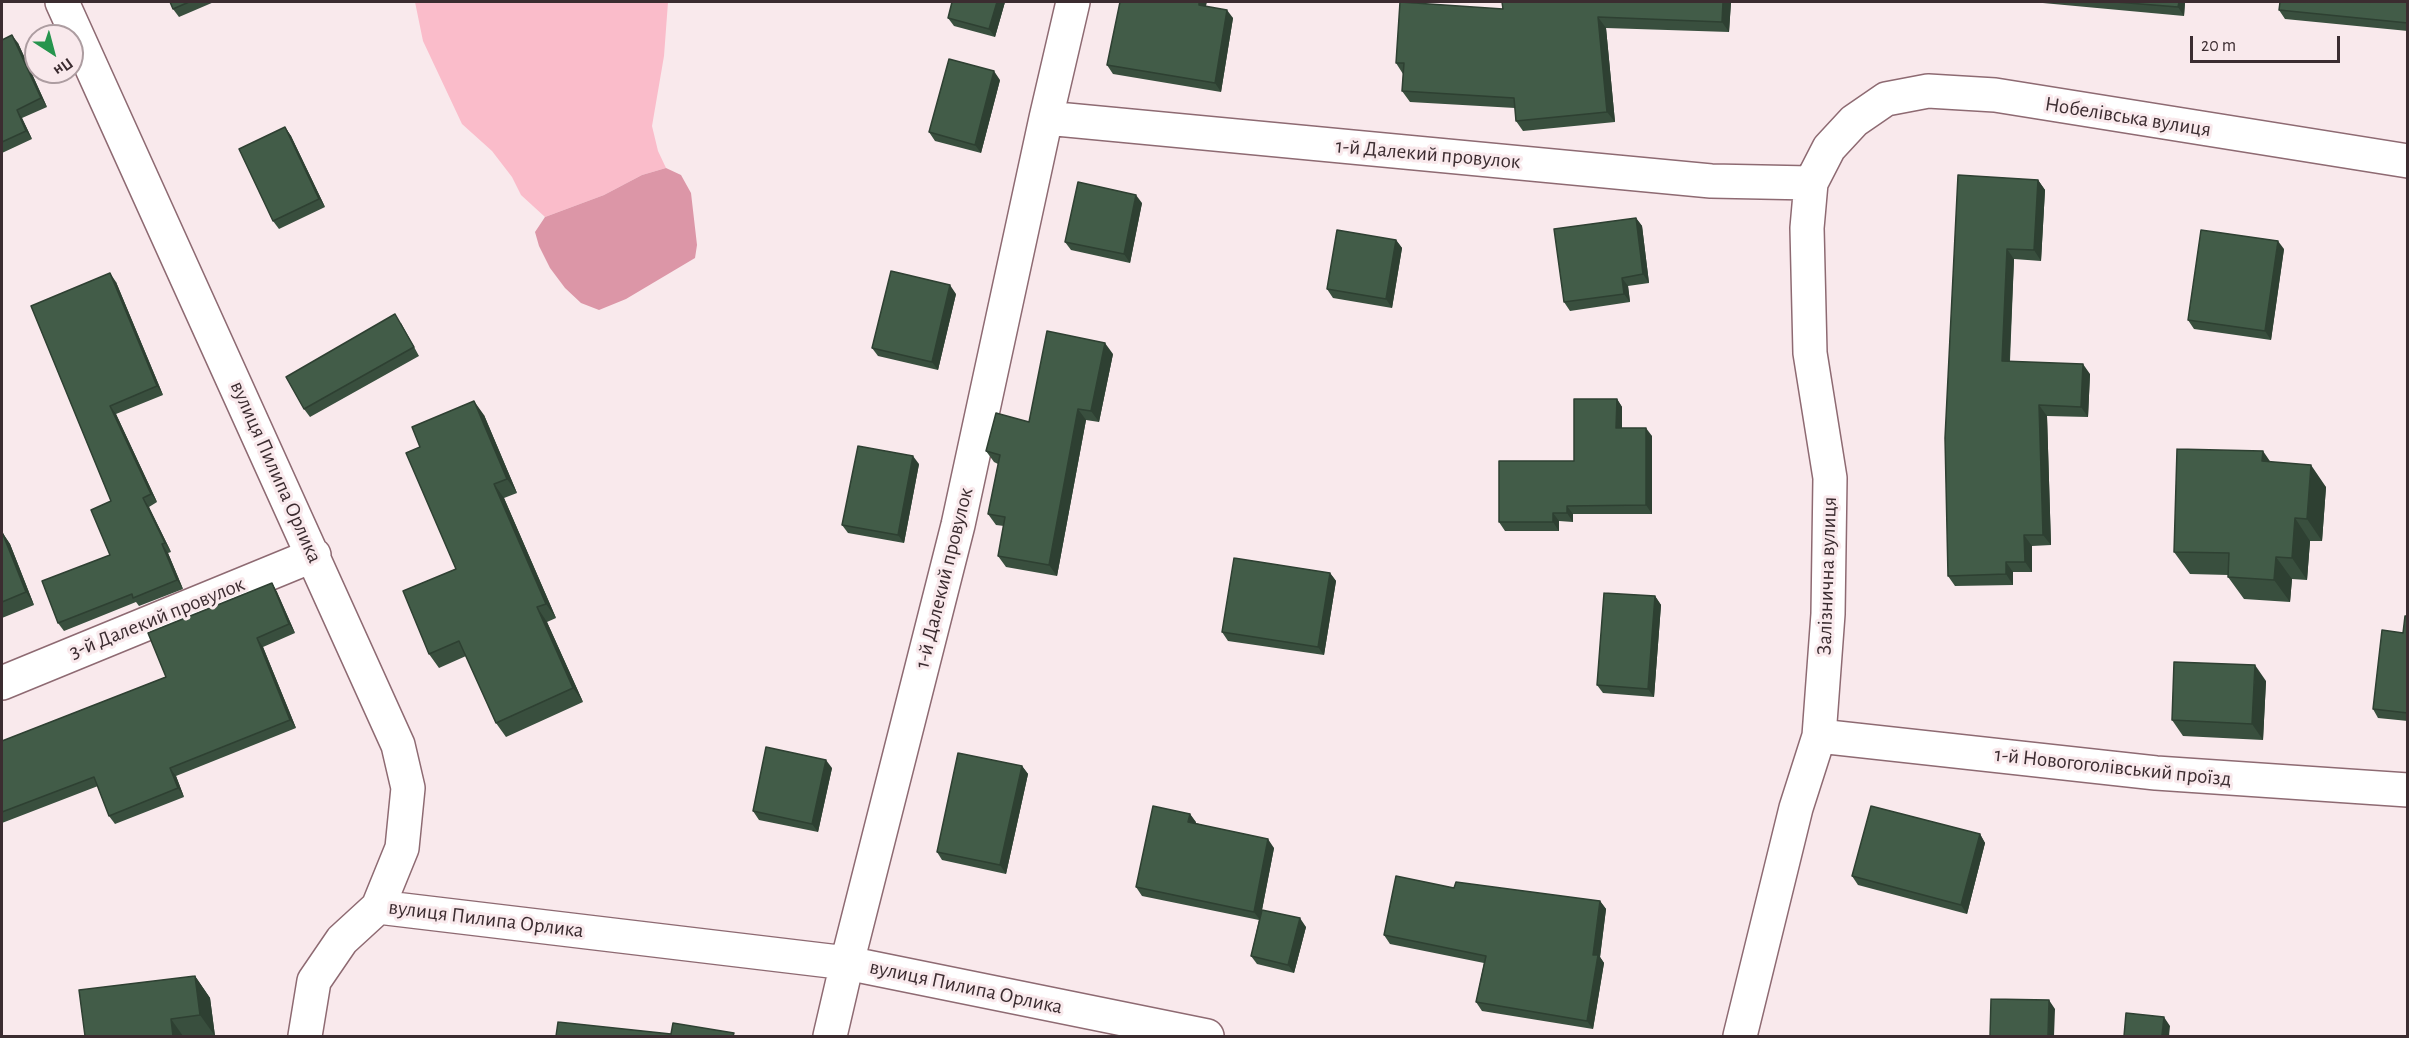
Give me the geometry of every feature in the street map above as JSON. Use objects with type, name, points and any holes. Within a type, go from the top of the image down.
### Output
[{"type":"street","name":"вулиця Пилипа Орлика","points":[[62,2],[398,745],[408,788],[402,848],[378,907],[847,963],[1207,1036]]},
{"type":"street","name":"1-й Далекий провулок","points":[[830,1036],[958,525],[1073,2]]},
{"type":"street","name":"Нобелівська вулиця","points":[[1854,121],[1886,99],[1928,92],[1995,95],[2408,161]]},
{"type":"street","name":"1-й Далекий провулок","points":[[1046,118],[1711,181],[1811,183]]},
{"type":"street","name":"Залізнична вулиця","points":[[1740,1036],[1796,807],[1819,736],[1828,614],[1830,478],[1810,353],[1807,228],[1811,183],[1829,148],[1854,121]]},
{"type":"street","name":"3-й Далекий провулок","points":[[2,683],[314,555]]},
{"type":"street","name":"1-й Новогоголівський проїзд","points":[[1819,736],[2156,774],[2408,790]]},
{"type":"street","points":[[305,1036],[314,981],[342,940],[378,907]]},
{"type":"shaded area","points":[[415,2],[668,2],[664,56],[652,126],[658,151],[666,168],[642,175],[604,195],[545,217],[521,195],[512,177],[492,151],[462,124],[423,41]]},
{"type":"shaded area","points":[[666,168],[681,175],[691,193],[697,245],[695,258],[626,299],[599,310],[581,303],[565,288],[550,268],[535,232],[545,217],[604,195],[642,175]]},
{"type":"building","points":[[170,2],[189,2],[173,9]]},
{"type":"building","points":[[952,2],[997,2],[989,29],[948,18]]},
{"type":"building","points":[[1120,2],[1199,2],[1199,5],[1227,10],[1215,83],[1107,65]]},
{"type":"building","points":[[1400,2],[1503,9],[1502,2],[1723,2],[1722,22],[1598,17],[1607,112],[1516,121],[1514,98],[1402,91],[1404,63],[1396,63]]},
{"type":"building","points":[[2116,2],[2179,2],[2178,7]]},
{"type":"building","points":[[2280,2],[2408,2],[2408,23],[2279,10]]},
{"type":"building","points":[[12,35],[24,61],[24,84],[35,84],[41,98],[17,110],[26,131],[2,142],[2,40]]},
{"type":"building","points":[[949,59],[994,71],[975,145],[929,132]]},
{"type":"building","points":[[285,127],[319,199],[273,221],[239,149]]},
{"type":"building","points":[[1958,175],[2038,180],[2034,250],[2007,249],[2002,361],[2083,364],[2081,407],[2039,405],[2043,535],[2024,535],[2025,562],[2006,562],[2006,574],[1948,576],[1945,438]]},
{"type":"building","points":[[1078,182],[1136,195],[1124,254],[1065,242]]},
{"type":"building","points":[[1636,218],[1643,274],[1622,278],[1624,294],[1564,302],[1554,229]]},
{"type":"building","points":[[1337,230],[1396,240],[1386,299],[1327,289]]},
{"type":"building","points":[[2201,230],[2278,241],[2265,331],[2188,320]]},
{"type":"building","points":[[891,271],[950,285],[932,362],[872,348]]},
{"type":"building","points":[[110,273],[157,386],[110,406],[151,494],[143,498],[165,543],[162,544],[177,580],[133,598],[132,594],[58,623],[42,581],[110,555],[91,510],[111,501],[31,306]]},
{"type":"building","points":[[395,314],[414,347],[304,409],[286,377]]},
{"type":"building","points":[[1047,331],[1105,343],[1091,411],[1078,409],[1049,565],[998,556],[1005,517],[988,514],[1000,455],[986,451],[996,413],[1029,422]]},
{"type":"building","points":[[1574,399],[1617,399],[1616,428],[1646,428],[1646,505],[1567,506],[1567,513],[1553,513],[1553,522],[1499,522],[1499,461],[1574,461]]},
{"type":"building","points":[[474,401],[507,479],[494,484],[546,604],[537,607],[573,688],[496,723],[459,641],[429,654],[403,591],[456,569],[406,453],[420,447],[412,427]]},
{"type":"building","points":[[858,446],[913,456],[898,535],[842,525]]},
{"type":"building","points":[[2177,449],[2263,451],[2262,461],[2311,465],[2307,519],[2295,518],[2292,558],[2276,557],[2274,580],[2228,577],[2229,553],[2174,552]]},
{"type":"building","points":[[2,532],[26,592],[2,602]]},
{"type":"building","points":[[1234,558],[1330,573],[1318,647],[1222,632]]},
{"type":"building","points":[[272,583],[289,624],[257,638],[290,720],[170,768],[178,788],[109,816],[94,777],[2,812],[2,741],[166,677],[148,633]]},
{"type":"building","points":[[1604,593],[1655,596],[1648,689],[1597,685]]},
{"type":"building","points":[[2405,616],[2408,616],[2408,713],[2373,709],[2382,630],[2403,633]]},
{"type":"building","points":[[2174,662],[2255,665],[2252,724],[2172,720]]},
{"type":"building","points":[[766,747],[826,760],[812,824],[753,811]]},
{"type":"building","points":[[958,753],[1022,766],[1000,865],[937,852]]},
{"type":"building","points":[[1153,806],[1190,814],[1188,822],[1268,839],[1254,912],[1136,887]]},
{"type":"building","points":[[1871,806],[1980,834],[1961,905],[1852,876]]},
{"type":"building","points":[[1396,876],[1454,888],[1456,882],[1600,901],[1593,955],[1598,955],[1587,1021],[1476,1002],[1486,956],[1384,935]]},
{"type":"building","points":[[1262,910],[1300,918],[1288,965],[1251,956]]},
{"type":"building","points":[[195,976],[200,1015],[171,1019],[173,1036],[85,1036],[79,990]]},
{"type":"building","points":[[1991,999],[2049,1000],[2048,1036],[1990,1036]]},
{"type":"building","points":[[2126,1013],[2164,1017],[2162,1035],[2173,1036],[2124,1036]]},
{"type":"building","points":[[558,1022],[671,1034],[673,1023],[734,1033],[733,1036],[556,1036]]}]
